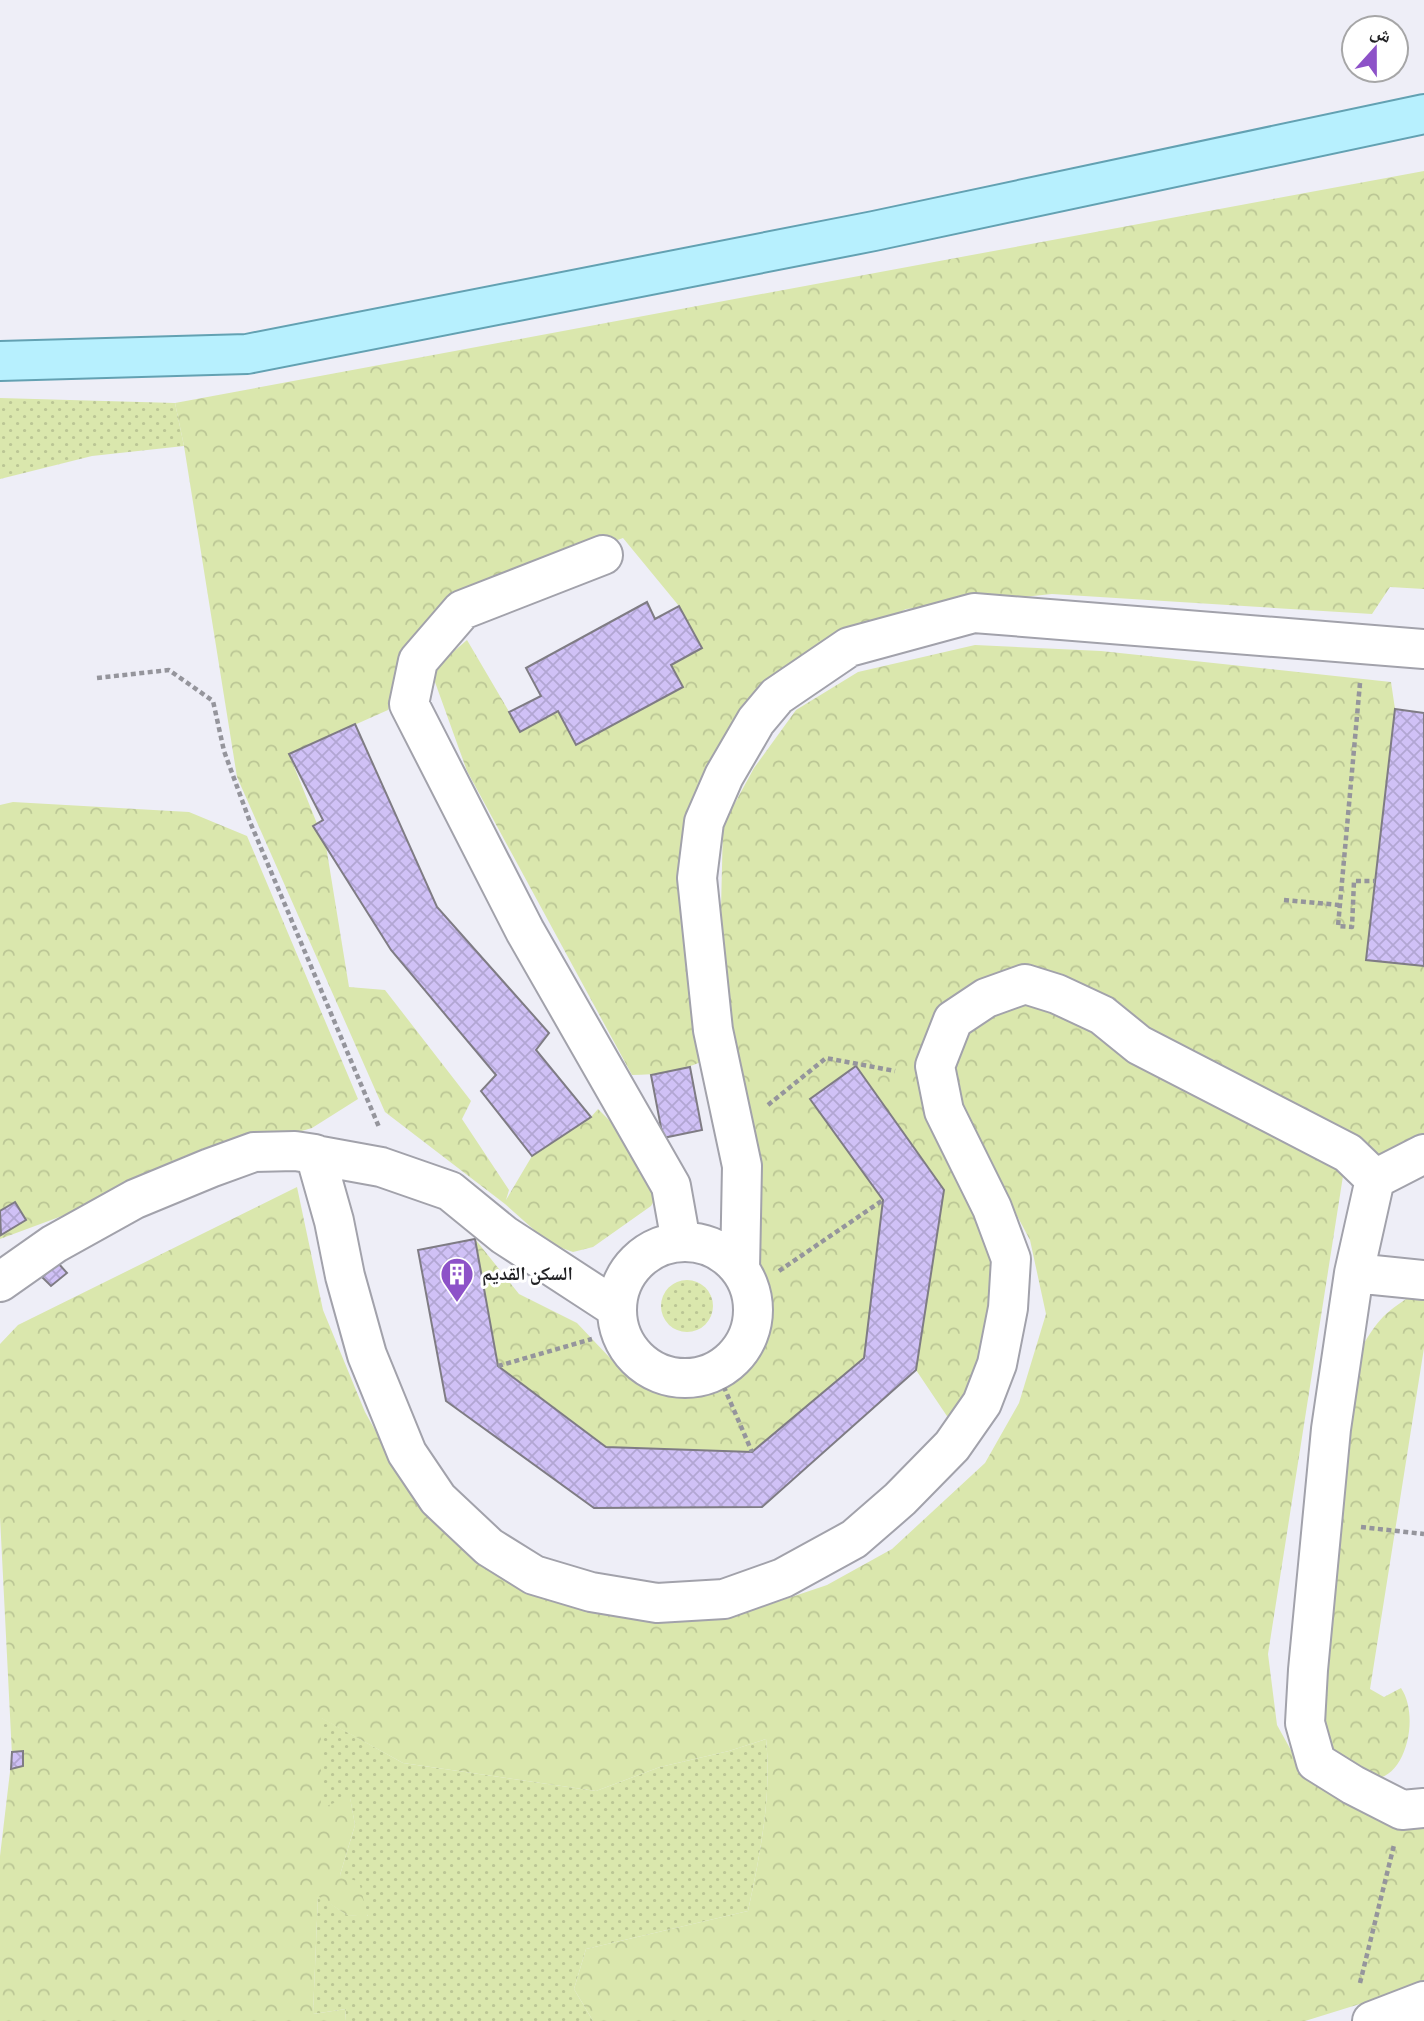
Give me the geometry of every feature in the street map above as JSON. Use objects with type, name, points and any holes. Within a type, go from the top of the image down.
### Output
[{"type":"main road","points":[[0,361],[247,354],[874,231],[1424,114]]},
{"type":"lane","points":[[603,555],[462,610],[418,661],[409,704],[525,931],[671,1186],[681,1242]]},
{"type":"lane","points":[[745,1280],[723,1253],[703,1244],[681,1242],[661,1246],[643,1256],[628,1270],[620,1289],[618,1320],[631,1353],[648,1368],[671,1377],[694,1378],[717,1371],[736,1356],[748,1336],[754,1313],[745,1280],[741,1166],[713,1030],[697,878],[704,822],[724,776],[756,721],[778,696],[849,647],[974,613],[1424,649]]},
{"type":"lane","points":[[315,1155],[368,1355],[407,1453],[438,1499],[489,1547],[534,1575],[592,1592],[657,1603],[724,1599],[783,1577],[854,1539],[900,1499],[952,1447],[982,1403],[997,1364],[1008,1307],[1011,1259],[992,1208],[944,1111],[935,1066],[953,1020],[986,998],[1025,984],[1057,994],[1102,1015],[1139,1045],[1348,1153],[1375,1179]]},
{"type":"lane","points":[[0,1282],[54,1244],[135,1199],[254,1152],[295,1151],[381,1167],[450,1191],[618,1320]]},
{"type":"lane","points":[[1413,1809],[1353,1785],[1316,1762],[1305,1723],[1321,1522],[1353,1273],[1375,1179],[1424,1154]]},
{"type":"lane","points":[[1353,1273],[1424,1280]]},
{"type":"lane","points":[[1365,2005],[1424,2001]]},
{"type":"path","points":[[1364,644],[1338,926],[1352,927],[1354,881],[1375,881]]},
{"type":"path","points":[[97,678],[169,670],[213,701],[224,751],[250,821],[399,1173]]},
{"type":"path","points":[[1283,900],[1339,905]]},
{"type":"path","points":[[734,1133],[826,1058],[937,1079]]},
{"type":"path","points":[[745,1280],[883,1200]]},
{"type":"path","points":[[498,1366],[618,1320]]},
{"type":"path","points":[[717,1371],[752,1452]]},
{"type":"path","points":[[1321,1522],[1424,1534]]},
{"type":"path","points":[[1365,2005],[1413,1809]]},
{"type":"green space","points":[[1424,171],[1424,589],[1390,587],[1372,614],[1052,594],[906,609],[776,676],[714,776],[703,1061],[668,1072],[632,1075],[467,771],[431,671],[467,640],[521,732],[558,711],[576,745],[682,688],[671,665],[702,648],[679,606],[623,538],[443,605],[404,659],[388,710],[289,754],[326,846],[349,987],[385,990],[471,1101],[462,1119],[509,1190],[506,1200],[532,1156],[591,1117],[598,1109],[628,1139],[660,1190],[651,1206],[593,1247],[573,1252],[550,1244],[505,1204],[385,1112],[237,777],[175,403]]},
{"type":"green space","points":[[0,398],[175,403],[184,446],[92,456],[0,479]]},
{"type":"green space","points":[[975,645],[1101,651],[1391,682],[1395,709],[1366,959],[1424,966],[1424,1140],[1379,1160],[1063,989],[930,1038],[920,1090],[956,1174],[977,1196],[995,1268],[980,1380],[955,1428],[916,1370],[944,1190],[856,1067],[811,1099],[883,1200],[864,1358],[752,1452],[606,1447],[498,1366],[475,1239],[519,1294],[577,1323],[611,1359],[645,1383],[704,1395],[734,1378],[753,1360],[762,1311],[754,1274],[745,1121],[720,951],[723,825],[754,768],[796,710],[858,672]]},
{"type":"green space","points":[[13,802],[189,812],[247,836],[358,1099],[312,1128],[183,1165],[70,1213],[0,1239],[0,805]]},
{"type":"green space","points":[[1015,1000],[1063,1010],[1332,1155],[1343,1176],[1268,1654],[1277,1725],[1297,1761],[1424,1821],[1424,1984],[1305,2021],[593,2021],[574,1989],[586,1949],[748,1911],[761,1847],[766,1804],[766,1739],[729,1751],[660,1767],[596,1791],[403,1763],[321,1718],[321,1808],[350,1797],[355,1825],[340,1875],[359,1882],[368,1917],[347,1915],[318,1896],[313,2014],[346,2009],[345,2021],[0,2021],[0,1856],[12,1755],[0,1517],[0,1344],[18,1325],[297,1187],[323,1310],[365,1412],[413,1498],[450,1538],[510,1579],[636,1616],[727,1619],[827,1585],[892,1549],[985,1463],[1019,1403],[1046,1314],[1030,1240],[959,1107],[947,1064],[967,1024]]},
{"type":"green space","points":[[687,1280],[697,1282],[705,1288],[711,1296],[711,1316],[705,1324],[697,1330],[687,1332],[677,1330],[669,1324],[663,1316],[661,1306],[663,1296],[669,1288],[677,1282]]},
{"type":"green space","points":[[1414,1294],[1424,1295],[1424,1348],[1370,1689],[1384,1697],[1401,1688],[1410,1720],[1403,1755],[1394,1769],[1382,1777],[1368,1779],[1347,1768],[1322,1738],[1331,1598],[1358,1354],[1381,1320],[1394,1307]]},
{"type":"green space","points":[[320,1717],[403,1763],[596,1791],[660,1767],[729,1751],[766,1739],[766,1804],[761,1847],[748,1911],[586,1949],[574,1989],[593,2021],[345,2021],[346,2009],[313,2014],[318,1895],[347,1915],[368,1916],[340,1875],[355,1825],[350,1798],[321,1809]]},
{"type":"building","points":[[647,602],[655,619],[679,606],[702,648],[671,665],[683,687],[576,745],[558,711],[520,732],[509,712],[541,696],[526,668]]},
{"type":"building","points":[[1395,709],[1424,713],[1424,966],[1366,960]]},
{"type":"building","points":[[355,724],[437,907],[549,1033],[536,1050],[591,1117],[532,1156],[481,1091],[496,1075],[391,950],[313,826],[323,820],[289,754]]},
{"type":"building","name":"السكن القديم","points":[[856,1066],[944,1190],[916,1370],[762,1507],[594,1508],[446,1401],[418,1250],[475,1239],[498,1366],[606,1447],[752,1452],[864,1358],[883,1200],[810,1099]]},
{"type":"building","points":[[690,1067],[702,1130],[663,1138],[651,1075]]},
{"type":"building","points":[[15,1202],[26,1220],[1,1235],[0,1211]]},
{"type":"building","points":[[58,1263],[67,1273],[51,1286],[42,1277]]},
{"type":"building","points":[[23,1751],[23,1766],[11,1769],[12,1752]]},
{"type":"place","name":"السكن القديم","points":[[457,1304]]}]
